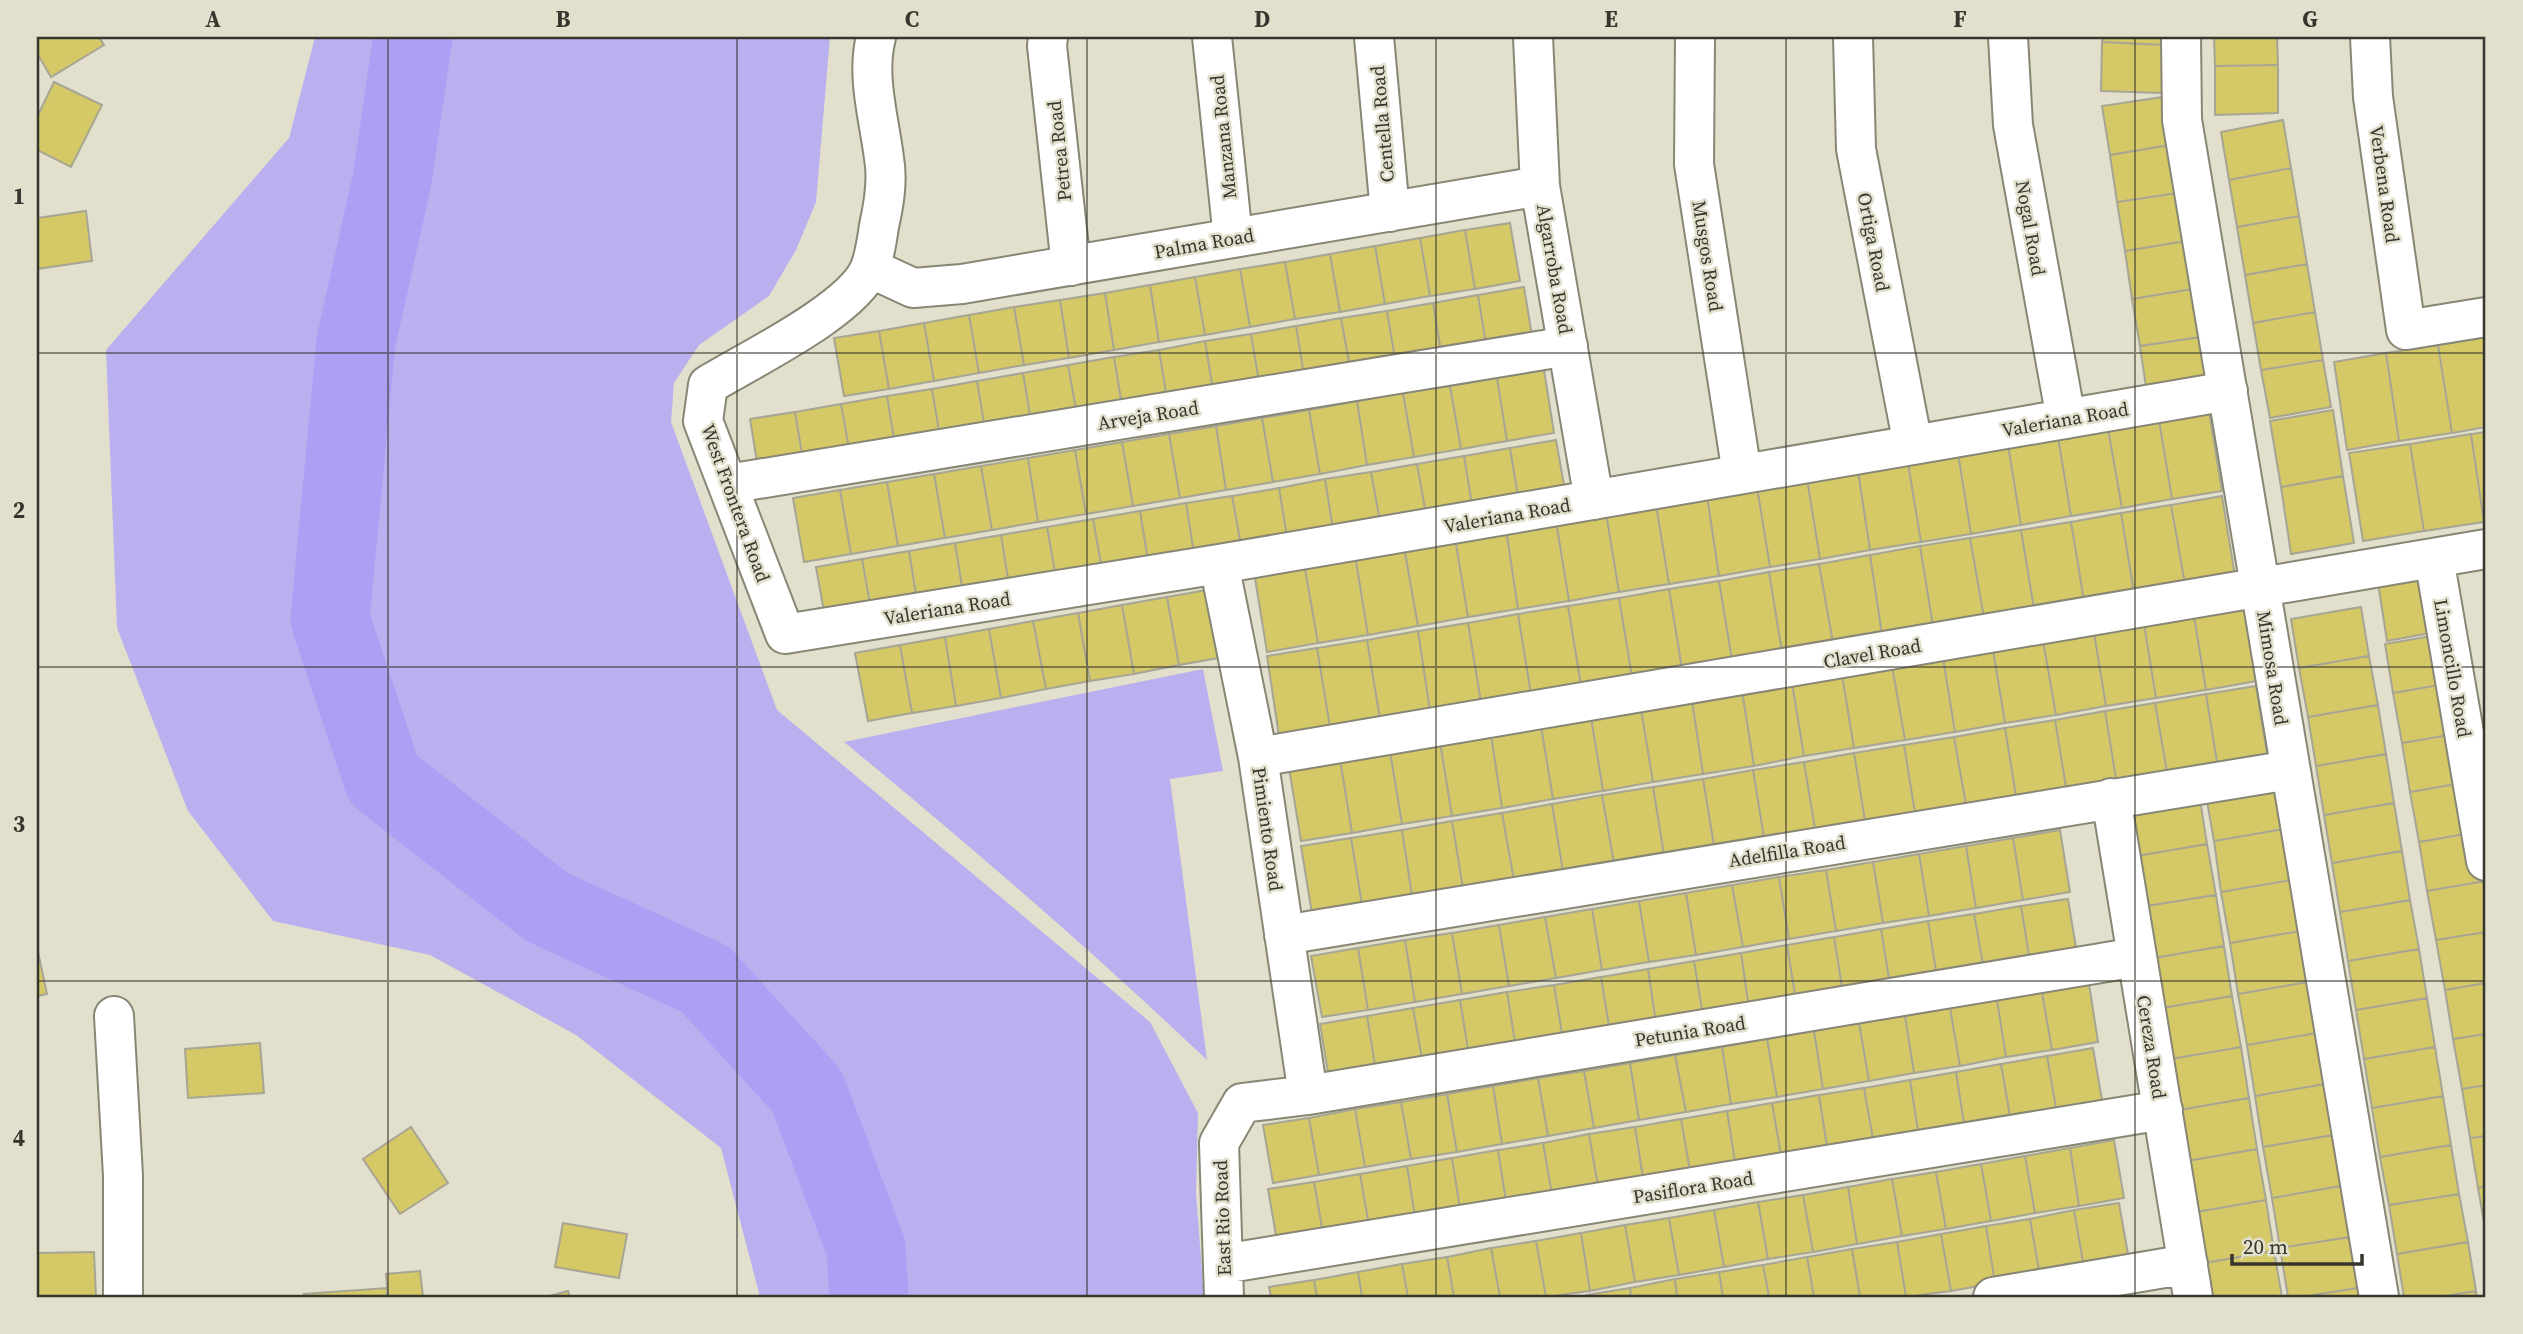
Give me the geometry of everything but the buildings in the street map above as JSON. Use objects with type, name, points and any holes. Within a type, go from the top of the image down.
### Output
[{"type":"street","name":"West Frontera Road","points":[[785,634],[704,421],[708,385],[833,309],[859,285],[870,268],[885,200],[885,162],[875,98],[872,55],[876,37]]},
{"type":"street","name":"Petrea Road","points":[[1048,37],[1071,266]]},
{"type":"street","name":"Manzana Road","points":[[1212,37],[1233,238]]},
{"type":"street","name":"Centella Road","points":[[1374,37],[1390,212]]},
{"type":"street","name":"Algarroba Road","points":[[1533,37],[1540,186],[1594,500]]},
{"type":"street","name":"Musgos Road","points":[[1695,37],[1694,164],[1742,474]]},
{"type":"street","name":"Ortiga Road","points":[[1853,37],[1856,149],[1913,445]]},
{"type":"street","name":"Nogal Road","points":[[2008,37],[2013,125],[2066,418]]},
{"type":"street","name":"Mimosa Road","points":[[2180,37],[2182,120],[2379,1297]]},
{"type":"street","name":"Verbena Road","points":[[2370,37],[2373,97],[2406,330],[2486,317]]},
{"type":"street","name":"Palma Road","points":[[870,268],[913,288],[962,284],[1540,186]]},
{"type":"street","name":"Arveja Road","points":[[728,484],[1568,346]]},
{"type":"street","name":"Valeriana Road","points":[[785,634],[1219,564],[2228,391]]},
{"type":"street","name":"Clavel Road","points":[[1258,757],[2486,550]]},
{"type":"street","name":"Limoncillo Road","points":[[2434,558],[2478,760],[2486,861]]},
{"type":"street","name":"Pimiento Road","points":[[1219,564],[1258,757],[1308,1095]]},
{"type":"street","name":"Adelfilla Road","points":[[1284,935],[2290,770]]},
{"type":"street","name":"Cereza Road","points":[[2111,798],[2190,1281]]},
{"type":"street","name":"Petunia Road","points":[[1242,1103],[1308,1095],[2137,957]]},
{"type":"street","points":[[114,1016],[123,1176],[123,1297]]},
{"type":"street","name":"East Rio Road","points":[[1224,1281],[1219,1143],[1242,1103]]},
{"type":"street","name":"Pasiflora Road","points":[[1224,1281],[2163,1111]]},
{"type":"street","points":[[1993,1297],[2190,1281]]},
{"type":"shaded area","points":[[315,37],[830,37],[816,202],[796,250],[769,296],[699,345],[674,383],[671,422],[777,710],[1150,1022],[1198,1113],[1196,1193],[1204,1297],[760,1297],[721,1148],[576,1035],[430,955],[273,921],[188,811],[117,628],[106,350],[289,138]]},
{"type":"shaded area","points":[[1203,669],[1223,771],[1170,779],[1207,1060],[1028,898],[844,742]]},
{"type":"waterway","points":[[413,37],[392,180],[356,341],[330,619],[383,779],[547,907],[705,979],[807,1091],[866,1248],[869,1297]]}]
